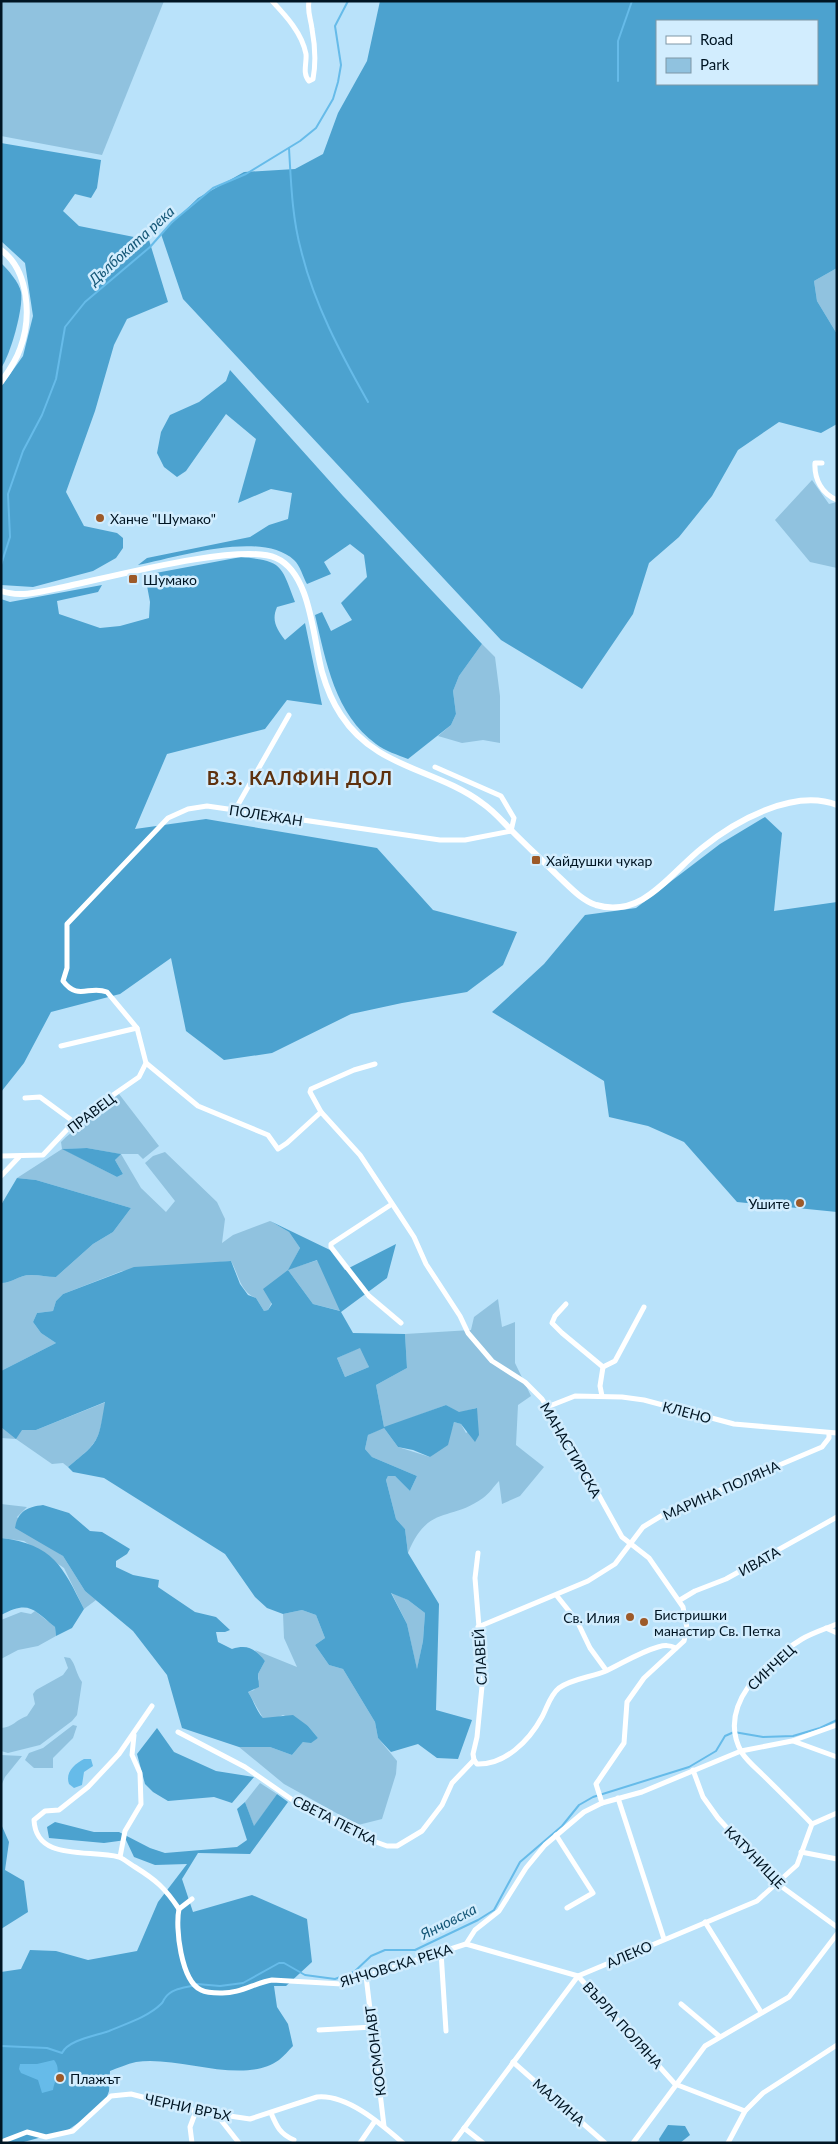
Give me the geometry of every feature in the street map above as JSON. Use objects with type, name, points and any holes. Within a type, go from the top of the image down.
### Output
[{"type":"street","points":[[272,1],[301,39],[306,55],[305,73],[309,81],[313,79],[315,58],[308,9],[309,1]]},
{"type":"street","points":[[1,250],[15,262],[20,271],[25,294],[25,318],[21,346],[13,366],[1,382]]},
{"type":"street","points":[[822,463],[815,463],[818,481],[828,496],[837,500]]},
{"type":"street","points":[[1,591],[10,594],[34,592],[177,563],[243,553],[261,553],[277,558],[290,567],[298,580],[308,611],[323,675],[341,716],[360,740],[394,762],[473,797],[494,813],[585,899],[606,907],[633,904],[651,894],[700,849],[715,838],[764,812],[789,802],[807,799],[826,801],[837,805]]},
{"type":"street","points":[[235,810],[289,715]]},
{"type":"street","points":[[436,767],[501,796],[514,818],[511,831]]},
{"type":"street","name":"ПОЛЕЖАН","points":[[138,1028],[107,992],[101,990],[78,992],[70,990],[63,981],[67,968],[67,924],[168,818],[188,809],[207,806],[440,840],[465,840],[511,831]]},
{"type":"street","points":[[61,1046],[138,1028],[146,1063],[178,1087],[198,1106],[268,1135],[278,1149],[321,1112]]},
{"type":"street","name":"ПРАВЕЦ","points":[[1,1156],[43,1155],[74,1122],[139,1077],[146,1063]]},
{"type":"street","name":"МАНАСТИРСКА","points":[[375,1064],[354,1070],[311,1089],[310,1092],[321,1112],[356,1151],[414,1237],[430,1271],[459,1313],[468,1333],[492,1361],[525,1382],[547,1407],[576,1454],[616,1528],[631,1545],[649,1558],[680,1600],[687,1628],[684,1642],[644,1678],[627,1702],[624,1743],[596,1784],[602,1803]]},
{"type":"street","points":[[25,1098],[40,1097],[74,1122]]},
{"type":"street","points":[[1,1176],[19,1156]]},
{"type":"street","points":[[392,1204],[331,1244],[331,1247],[369,1296],[402,1323]]},
{"type":"street","points":[[566,1304],[553,1319],[552,1323],[603,1367]]},
{"type":"street","points":[[603,1367],[615,1361],[644,1307]]},
{"type":"street","points":[[602,1396],[600,1386],[603,1367]]},
{"type":"street","name":"КЛЕНО","points":[[547,1407],[575,1396],[602,1396],[644,1400],[734,1424],[829,1433]]},
{"type":"street","points":[[829,1433],[837,1433]]},
{"type":"street","name":"МАРИНА ПОЛЯНА","points":[[478,1626],[588,1582],[615,1564],[643,1528],[666,1513],[822,1447],[829,1438],[829,1433]]},
{"type":"street","name":"ИВАТА","points":[[680,1600],[695,1591],[726,1579],[837,1517]]},
{"type":"street","name":"СЛАВЕЙ","points":[[474,1760],[472,1754],[477,1737],[483,1676],[475,1578],[478,1553]]},
{"type":"street","points":[[557,1596],[577,1622],[590,1648],[606,1670]]},
{"type":"street","name":"СИНЧЕЦ","points":[[812,1824],[741,1751],[735,1729],[739,1704],[744,1692],[754,1680],[792,1646],[837,1624]]},
{"type":"street","points":[[826,1628],[837,1633]]},
{"type":"street","points":[[474,1760],[477,1764],[483,1764],[512,1753],[524,1743],[541,1719],[552,1695],[560,1687],[606,1670],[657,1647],[667,1645],[676,1648]]},
{"type":"street","points":[[152,1706],[119,1754],[88,1787],[59,1810],[45,1812],[34,1820],[35,1832],[41,1841],[53,1849],[120,1857],[164,1887],[179,1908],[192,1899]]},
{"type":"street","name":"ЯНЧОВСКА РЕКА","points":[[179,1908],[177,1918],[182,1959],[193,1982],[200,1990],[222,1994],[247,1990],[264,1981],[272,1980],[342,1984],[466,1944],[475,1930],[499,1911],[526,1868],[556,1835],[584,1812],[602,1803],[642,1792],[741,1751],[792,1741],[837,1725]]},
{"type":"street","name":"СВЕТА ПЕТКА","points":[[178,1732],[245,1767],[270,1782],[294,1801],[337,1820],[373,1841],[387,1846],[402,1844],[422,1830],[442,1805],[452,1782],[474,1760]]},
{"type":"street","points":[[120,1857],[125,1831],[141,1804],[140,1773],[132,1755],[134,1733]]},
{"type":"street","points":[[792,1741],[837,1757]]},
{"type":"street","name":"КАТУНИЩЕ","points":[[693,1770],[703,1797],[718,1818],[778,1884],[837,1927]]},
{"type":"street","points":[[618,1798],[664,1939]]},
{"type":"street","points":[[812,1824],[837,1813]]},
{"type":"street","name":"АЛЕКО","points":[[453,2143],[578,1976],[757,1901],[797,1865],[812,1824]]},
{"type":"street","points":[[556,1835],[593,1893],[567,1908]]},
{"type":"street","points":[[801,1852],[837,1859]]},
{"type":"street","points":[[705,1922],[761,2012]]},
{"type":"street","points":[[633,2143],[705,2046],[719,2036],[789,1997],[837,1934]]},
{"type":"street","name":"ВЪРЛА ПОЛЯНА","points":[[466,1944],[578,1976],[675,2084],[746,2111]]},
{"type":"street","points":[[441,1952],[446,2031]]},
{"type":"street","name":"КОСМОНАВТ","points":[[366,1976],[384,2126]]},
{"type":"street","points":[[681,2004],[719,2036]]},
{"type":"street","points":[[319,2030],[373,2027]]},
{"type":"street","points":[[728,2143],[746,2111],[776,2082],[837,2045]]},
{"type":"street","name":"МАЛИНА","points":[[513,2062],[605,2143]]},
{"type":"street","name":"ЧЕРНИ ВРЪХ","points":[[1,2142],[27,2132],[46,2137],[73,2131],[112,2096],[131,2094],[196,2111],[250,2120],[317,2097],[328,2096],[339,2098],[384,2126],[404,2143]]},
{"type":"street","points":[[192,2143],[190,2127],[196,2111]]},
{"type":"street","points":[[271,2113],[283,2135],[294,2140]]},
{"type":"street","points":[[217,2115],[239,2143]]},
{"type":"street","points":[[360,2143],[375,2122]]},
{"type":"street","points":[[464,2128],[483,2143]]},
{"type":"street","points":[[46,2137],[49,2143]]},
{"type":"green space","points":[[1,1],[164,1],[102,155],[1,136]]},
{"type":"green space","points":[[837,268],[837,334],[817,301],[814,281]]},
{"type":"green space","points":[[812,480],[829,504],[837,502],[837,568],[810,562],[775,520]]},
{"type":"green space","points":[[482,644],[495,657],[500,696],[500,743],[483,740],[462,743],[438,736],[451,725],[456,714],[453,691],[459,676]]},
{"type":"green space","points":[[119,1094],[159,1146],[143,1159],[138,1154],[121,1154],[141,1188],[166,1212],[175,1201],[145,1163],[153,1156],[165,1152],[217,1202],[225,1219],[222,1243],[233,1235],[270,1221],[289,1232],[300,1248],[289,1269],[318,1260],[341,1311],[313,1304],[288,1270],[268,1310],[264,1311],[256,1298],[246,1292],[231,1261],[122,1271],[63,1294],[56,1301],[53,1311],[37,1313],[33,1322],[41,1333],[56,1343],[1,1371],[1,1283],[28,1275],[56,1277],[93,1244],[113,1232],[131,1208],[36,1180],[17,1178],[62,1149],[61,1142]],"holes":[[[87,1148],[120,1154],[115,1160],[123,1174],[117,1177],[63,1149]]]},
{"type":"green space","points":[[498,1299],[502,1327],[515,1322],[515,1363],[531,1396],[518,1405],[516,1445],[544,1467],[520,1496],[502,1504],[499,1481],[485,1496],[471,1505],[432,1520],[416,1538],[408,1553],[405,1529],[396,1519],[386,1480],[388,1476],[395,1476],[410,1491],[417,1476],[372,1457],[365,1449],[368,1435],[384,1427],[376,1385],[407,1368],[405,1334],[471,1330],[474,1317]],"holes":[[[446,1405],[459,1413],[476,1408],[478,1425],[466,1433],[461,1424],[454,1422],[451,1431],[430,1457],[398,1447],[384,1428]]]},
{"type":"green space","points":[[361,1347],[369,1367],[345,1377],[337,1358]]},
{"type":"green space","points":[[106,1402],[96,1440],[92,1446],[68,1467],[63,1463],[52,1464],[16,1439],[1,1438],[1,1427],[36,1430]]},
{"type":"green space","points":[[1,1504],[27,1507],[17,1517],[43,1543],[63,1556],[85,1591],[96,1600],[84,1609],[64,1568],[24,1541],[1,1538]]},
{"type":"green space","points":[[391,1592],[408,1600],[425,1613],[423,1641],[417,1670],[407,1624]]},
{"type":"green space","points":[[302,1610],[316,1615],[325,1638],[315,1645],[329,1665],[343,1669],[375,1722],[378,1738],[397,1761],[396,1774],[382,1819],[358,1825],[284,1784],[239,1747],[270,1747],[292,1755],[303,1742],[311,1742],[318,1738],[308,1726],[283,1715],[275,1719],[263,1718],[248,1692],[254,1690],[259,1679],[258,1674],[265,1661],[255,1650],[297,1667],[284,1638],[283,1614]]},
{"type":"green space","points":[[35,1611],[55,1627],[56,1636],[38,1646],[18,1650],[1,1659],[1,1620],[21,1612],[31,1614]]},
{"type":"green space","points":[[64,1657],[70,1658],[82,1682],[77,1715],[72,1721],[40,1745],[8,1753],[1,1751],[1,1728],[8,1727],[27,1716],[35,1704],[33,1694],[36,1690],[63,1675],[68,1668]]},
{"type":"green space","points":[[73,1725],[77,1726],[73,1738],[53,1758],[53,1768],[34,1768],[25,1760],[29,1753],[43,1748]]},
{"type":"green space","points":[[1,1755],[22,1756],[5,1777],[1,1786]]},
{"type":"green space","points":[[260,1783],[277,1794],[254,1827],[245,1802]]},
{"type":"shaded area","points":[[380,1],[837,1],[837,268],[814,281],[817,301],[837,334],[837,424],[821,433],[779,422],[738,450],[712,496],[679,537],[649,563],[633,614],[582,689],[501,640],[183,299],[161,234],[198,198],[244,172],[295,169],[323,154],[338,113],[367,61]]},
{"type":"shaded area","points":[[1,143],[101,160],[97,188],[91,198],[75,194],[63,211],[79,226],[149,240],[168,302],[127,319],[114,345],[95,411],[66,492],[84,526],[117,533],[123,538],[123,548],[116,558],[93,571],[33,587],[1,585],[1,387],[23,356],[33,316],[25,263],[1,241]]},
{"type":"shaded area","points":[[1,263],[18,284],[21,299],[15,331],[5,362],[1,368]]},
{"type":"shaded area","points":[[230,370],[343,496],[482,644],[459,676],[453,691],[456,714],[451,725],[408,759],[387,751],[362,732],[351,718],[334,686],[323,651],[315,615],[322,612],[331,631],[352,620],[341,603],[367,577],[364,555],[350,544],[324,562],[331,574],[307,584],[294,560],[279,551],[261,547],[219,548],[138,565],[147,558],[250,537],[269,525],[288,519],[292,493],[271,489],[238,503],[256,439],[226,414],[186,471],[177,477],[164,467],[157,453],[161,432],[170,415],[199,402],[226,381]]},
{"type":"shaded area","points":[[241,557],[265,560],[283,572],[295,602],[277,607],[275,612],[276,625],[285,640],[305,623],[322,705],[287,700],[265,729],[167,754],[135,829],[206,819],[377,848],[433,910],[517,932],[503,965],[467,992],[351,1014],[272,1053],[224,1060],[186,1031],[171,958],[120,994],[51,1012],[24,1063],[1,1092],[1,599],[10,602],[102,585],[98,592],[57,601],[59,614],[100,628],[120,626],[149,618],[150,602],[145,575]]},
{"type":"shaded area","points":[[765,817],[782,833],[774,911],[837,902],[837,1212],[737,1202],[684,1142],[648,1126],[609,1117],[604,1081],[492,1012],[544,964],[585,915],[636,908],[720,844]]},
{"type":"shaded area","points":[[87,1148],[121,1154],[115,1160],[123,1174],[117,1177],[62,1149]]},
{"type":"shaded area","points":[[17,1178],[36,1180],[131,1208],[113,1232],[93,1244],[56,1277],[28,1275],[1,1283],[1,1205]]},
{"type":"shaded area","points":[[270,1221],[330,1250],[345,1270],[396,1244],[387,1278],[341,1312],[353,1333],[405,1334],[407,1368],[376,1385],[384,1427],[446,1405],[459,1412],[477,1408],[479,1435],[475,1442],[461,1424],[454,1422],[448,1445],[430,1457],[413,1450],[398,1447],[384,1428],[368,1435],[365,1449],[372,1457],[417,1476],[410,1491],[395,1476],[388,1476],[386,1480],[396,1519],[405,1529],[408,1553],[439,1604],[436,1710],[472,1720],[458,1759],[437,1758],[418,1744],[391,1752],[378,1738],[375,1722],[343,1669],[329,1665],[315,1645],[325,1638],[316,1615],[302,1610],[283,1614],[267,1608],[255,1597],[225,1554],[104,1478],[73,1472],[68,1467],[86,1452],[96,1440],[101,1426],[105,1402],[36,1430],[22,1430],[16,1439],[1,1427],[1,1371],[56,1343],[41,1333],[33,1322],[37,1313],[53,1311],[56,1301],[63,1294],[134,1267],[231,1261],[240,1284],[248,1295],[256,1298],[264,1311],[268,1310],[272,1304],[263,1289],[288,1270],[300,1248],[289,1232]],"holes":[[[317,1260],[340,1311],[313,1304],[288,1270]],[[360,1348],[369,1367],[345,1377],[337,1358]],[[391,1593],[408,1600],[425,1613],[423,1641],[417,1669],[407,1624]]]},
{"type":"shaded area","points":[[43,1505],[69,1513],[90,1531],[102,1532],[130,1549],[127,1554],[116,1561],[116,1567],[133,1575],[159,1580],[158,1587],[195,1612],[216,1617],[230,1630],[216,1632],[218,1642],[232,1649],[247,1647],[258,1653],[265,1661],[258,1674],[259,1687],[248,1692],[263,1718],[293,1715],[308,1726],[318,1738],[311,1743],[303,1742],[292,1755],[270,1747],[239,1747],[182,1728],[167,1675],[133,1631],[85,1591],[63,1556],[15,1528],[18,1518],[24,1511]]},
{"type":"shaded area","points":[[1,1538],[19,1541],[45,1552],[62,1570],[84,1609],[72,1628],[56,1636],[55,1627],[36,1611],[25,1607],[10,1610],[1,1615]]},
{"type":"shaded area","points":[[157,1728],[174,1752],[216,1771],[254,1777],[232,1803],[214,1797],[168,1801],[153,1792],[145,1784],[137,1754]]},
{"type":"shaded area","points":[[84,1759],[91,1759],[93,1766],[84,1772],[82,1785],[74,1788],[69,1784],[69,1773],[77,1763]]},
{"type":"shaded area","points":[[277,1794],[288,1802],[250,1854],[198,1853],[182,1879],[193,1912],[252,1895],[307,1919],[312,1962],[286,1986],[274,1986],[277,2007],[288,2024],[293,2046],[279,2060],[264,2067],[247,2070],[229,2070],[153,2061],[136,2062],[126,2065],[110,2071],[109,2091],[104,2105],[68,2130],[20,2143],[1,2143],[1,1972],[21,1969],[30,1950],[56,1951],[88,1960],[137,1951],[158,1902],[187,1864],[155,1865],[134,1857],[126,1840],[104,1843],[49,1838],[47,1827],[55,1822],[94,1832],[119,1832],[150,1848],[165,1853],[237,1847],[247,1840],[237,1809],[245,1802],[254,1826]]},
{"type":"shaded area","points":[[1,1824],[9,1842],[5,1870],[24,1881],[28,1912],[1,1929]]},
{"type":"shaded area","points":[[54,2060],[58,2071],[53,2090],[42,2093],[38,2080],[21,2073],[19,2069],[20,2064],[37,2064]]},
{"type":"shaded area","points":[[668,2125],[685,2126],[690,2135],[680,2143],[660,2143],[659,2139]]},
{"type":"waterway","name":"Дълбоката река","points":[[1,565],[10,537],[8,494],[23,451],[42,415],[56,379],[65,327],[85,302],[150,247],[172,222],[213,188],[246,174],[300,141],[316,128],[333,99],[338,82],[341,65],[335,26],[348,1]]},
{"type":"waterway","points":[[618,81],[618,41],[632,1]]},
{"type":"waterway","points":[[289,148],[291,187],[298,238],[313,290],[329,328],[368,402]]},
{"type":"waterway","name":"Янчовска","points":[[197,1984],[220,1986],[243,1983],[279,1963],[284,1963],[305,1975],[335,1979],[354,1972],[371,1956],[385,1950],[415,1950],[478,1920],[494,1910],[520,1862],[562,1826],[579,1805],[593,1797],[689,1767],[716,1751],[725,1736],[734,1732],[763,1737],[793,1736],[820,1728],[837,1720]]},
{"type":"waterway","name":"Янчовска","points":[[1,2046],[47,2048],[62,2053],[76,2042],[109,2031],[143,2016],[156,2009],[170,1993],[177,1989],[192,1986]]},
{"type":"place","name":"Ханче \"Шумако\"","points":[[100,518]]},
{"type":"place","name":"Шумако","points":[[133,579]]},
{"type":"place","name":"Хайдушки чукар","points":[[536,860]]},
{"type":"place","name":"Ушите","points":[[800,1203]]},
{"type":"place","name":"Св. Илия","points":[[630,1617]]},
{"type":"place","name":"Бистришки манастир Св. Петка","points":[[644,1622]]},
{"type":"place","name":"Плажът","points":[[60,2078]]},
{"type":"district","name":"В.З. КАЛФИН ДОЛ","points":[[300,777]]}]
